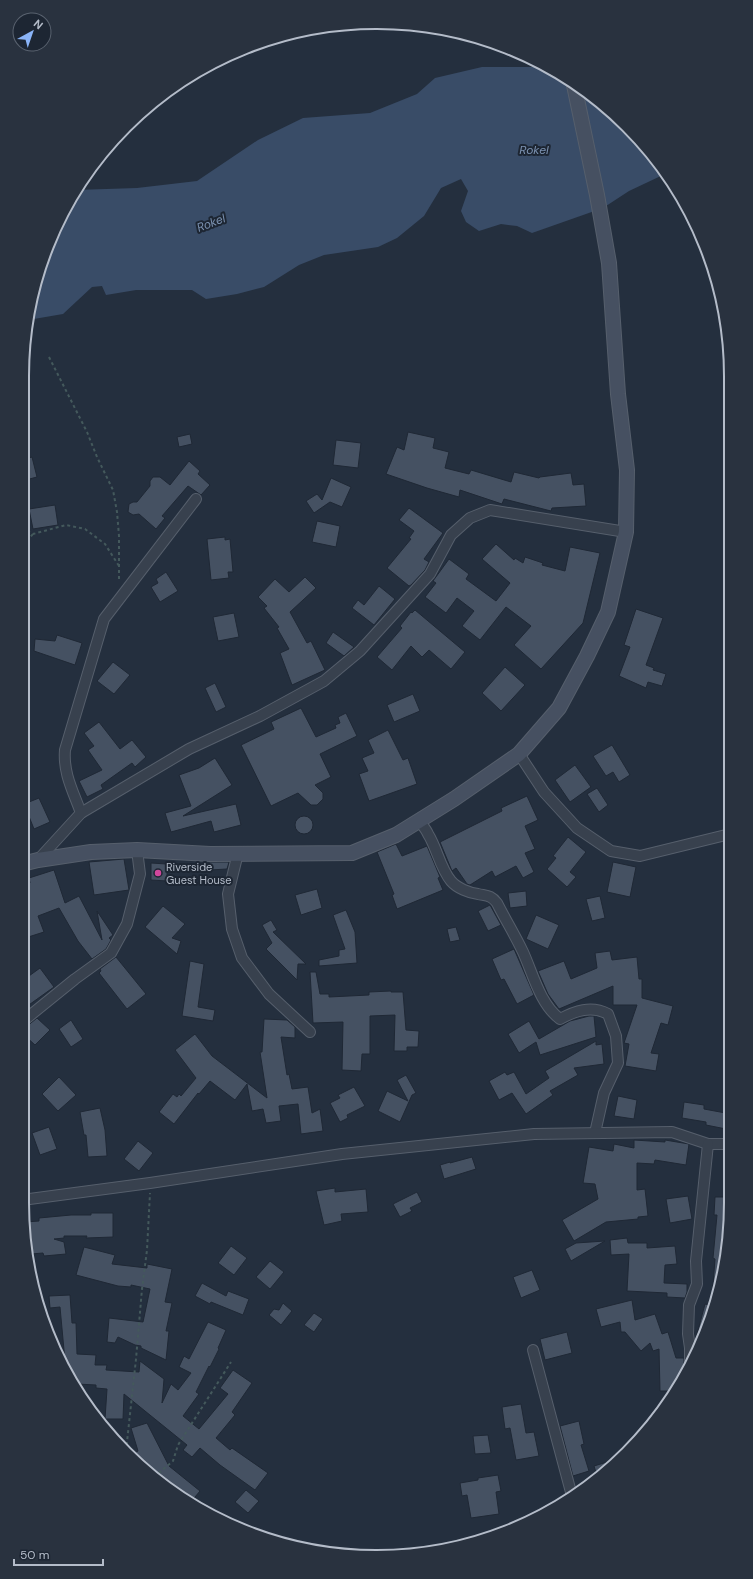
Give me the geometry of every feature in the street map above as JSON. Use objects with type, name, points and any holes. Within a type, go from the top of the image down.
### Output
[{"type":"street","points":[[29,862],[91,852],[137,850],[238,854],[352,853],[396,835],[419,822],[519,754],[559,708],[587,656],[608,612],[626,532],[627,470],[618,394],[609,263],[597,195],[576,92]]},
{"type":"street","points":[[104,620],[196,499]]},
{"type":"street","points":[[38,860],[80,812],[189,749],[260,716],[324,681],[360,651],[425,580],[430,574],[451,534],[470,518],[490,510],[626,532]]},
{"type":"street","points":[[80,812],[66,774],[64,761],[65,750],[104,620],[119,589]]},
{"type":"street","points":[[519,754],[544,792],[577,828],[611,851],[640,856],[724,835]]},
{"type":"street","points":[[419,822],[428,833],[445,872],[451,881],[460,888],[492,897],[497,903],[522,952],[543,999],[552,1013],[560,1019],[574,1011],[592,1009],[608,1014],[616,1036],[618,1063],[604,1093],[595,1133]]},
{"type":"street","points":[[29,1016],[75,979],[111,953],[127,924],[140,874],[137,850]]},
{"type":"street","points":[[238,854],[228,894],[232,929],[242,958],[269,994],[310,1032]]},
{"type":"street","points":[[29,1199],[150,1184],[342,1154],[534,1134],[672,1132],[708,1144],[724,1144]]},
{"type":"street","points":[[690,1352],[688,1334],[689,1305],[697,1284],[696,1261],[708,1144]]},
{"type":"street","points":[[533,1350],[571,1491]]},
{"type":"path","points":[[49,357],[87,432],[113,490],[118,512],[120,567],[119,589]]},
{"type":"path","points":[[29,539],[33,534],[66,525],[85,529],[105,544],[120,567]]},
{"type":"path","points":[[29,532],[33,534]]},
{"type":"path","points":[[127,1444],[147,1250],[150,1184]]},
{"type":"path","points":[[159,1473],[173,1461],[178,1445],[231,1362]]},
{"type":"water","name":"Rokel","points":[[482,67],[534,67],[570,88],[606,115],[638,147],[660,176],[629,191],[603,208],[532,233],[517,226],[501,224],[479,231],[466,222],[461,211],[468,191],[461,179],[441,188],[424,216],[397,238],[378,247],[324,255],[299,265],[264,287],[237,294],[206,299],[192,290],[136,290],[106,295],[102,286],[92,287],[63,314],[34,319],[47,265],[55,244],[84,190],[137,188],[197,181],[258,140],[303,118],[370,113],[417,94],[435,78]]},
{"type":"building","points":[[408,432],[435,438],[433,448],[449,452],[445,468],[469,474],[471,470],[511,482],[514,472],[539,478],[571,473],[573,485],[584,484],[586,506],[552,508],[551,511],[504,499],[502,504],[460,490],[459,497],[386,474],[397,447],[404,450]]},
{"type":"building","points":[[190,434],[192,444],[179,447],[177,437]]},
{"type":"building","points":[[336,440],[361,443],[358,468],[333,465]]},
{"type":"building","points":[[32,457],[37,477],[29,479],[29,458]]},
{"type":"building","points":[[189,461],[200,471],[198,474],[210,485],[201,495],[188,486],[162,516],[165,518],[156,529],[139,514],[133,515],[128,512],[129,504],[137,502],[150,486],[150,481],[153,477],[160,477],[170,485]]},
{"type":"building","points":[[331,478],[351,487],[342,507],[330,502],[314,513],[306,501],[317,494],[322,500]]},
{"type":"building","points":[[55,505],[58,525],[33,529],[29,509]]},
{"type":"building","points":[[409,508],[443,533],[424,559],[429,562],[425,570],[409,586],[387,568],[411,539],[409,538],[414,531],[399,520]]},
{"type":"building","points":[[317,521],[340,526],[336,547],[312,542]]},
{"type":"building","points":[[225,537],[225,540],[230,539],[233,572],[228,572],[229,578],[211,580],[207,539]]},
{"type":"building","points":[[496,544],[514,560],[515,558],[523,563],[525,557],[543,563],[542,565],[565,571],[570,547],[600,553],[583,623],[541,669],[514,645],[531,626],[506,607],[480,640],[462,626],[474,611],[457,598],[446,613],[425,597],[436,583],[433,581],[449,559],[469,574],[466,579],[496,601],[510,583],[482,559]]},
{"type":"building","points":[[166,572],[178,591],[160,602],[151,587],[158,583],[156,579]]},
{"type":"building","points":[[305,577],[316,588],[290,612],[307,643],[311,641],[325,670],[292,685],[280,653],[289,649],[277,628],[279,627],[264,608],[267,606],[258,597],[275,579],[289,592]]},
{"type":"building","points":[[379,586],[395,599],[374,625],[352,608],[358,600],[364,605]]},
{"type":"building","points":[[636,609],[663,618],[646,665],[654,668],[653,670],[666,674],[662,686],[648,682],[646,688],[619,676],[630,647],[624,645]]},
{"type":"building","points":[[415,610],[465,652],[451,669],[429,650],[422,657],[411,646],[392,670],[377,657],[402,628],[400,626],[411,612],[412,613]]},
{"type":"building","points":[[234,613],[239,637],[218,641],[213,617]]},
{"type":"building","points":[[333,632],[354,647],[344,656],[326,643]]},
{"type":"building","points":[[57,635],[82,643],[75,665],[34,651],[35,639],[55,641]]},
{"type":"building","points":[[113,662],[130,675],[114,694],[97,681]]},
{"type":"building","points":[[505,667],[525,685],[501,711],[482,693]]},
{"type":"building","points":[[215,683],[226,707],[216,712],[205,688]]},
{"type":"building","points":[[413,694],[420,711],[394,722],[387,705]]},
{"type":"building","points":[[301,708],[316,737],[336,728],[335,725],[340,723],[338,717],[346,713],[357,736],[320,754],[331,777],[315,785],[323,793],[323,799],[317,805],[311,805],[298,793],[271,806],[241,745],[274,729],[271,722]]},
{"type":"building","points":[[99,722],[120,749],[132,740],[146,757],[135,767],[132,763],[101,785],[103,789],[87,797],[79,781],[102,770],[88,750],[94,746],[84,733]]},
{"type":"building","points":[[388,730],[403,760],[408,758],[417,784],[369,801],[359,774],[368,771],[362,758],[374,753],[368,740]]},
{"type":"building","points":[[612,745],[630,775],[619,782],[613,772],[606,776],[593,756]]},
{"type":"building","points":[[215,758],[232,785],[183,816],[236,804],[241,825],[214,832],[211,821],[171,832],[165,813],[191,806],[179,775],[199,768]]},
{"type":"building","points":[[575,765],[591,787],[570,802],[555,780]]},
{"type":"building","points":[[597,788],[608,805],[599,812],[587,794]]},
{"type":"building","points":[[527,796],[538,820],[525,826],[535,849],[525,853],[534,872],[523,878],[516,866],[495,877],[492,871],[470,885],[467,884],[456,868],[452,871],[440,842],[502,811],[501,808]]},
{"type":"building","points":[[39,798],[50,822],[34,829],[29,816],[29,802]]},
{"type":"building","points":[[304,816],[310,819],[313,825],[310,831],[304,834],[298,831],[295,825],[298,819]]},
{"type":"building","points":[[568,837],[586,852],[570,872],[576,877],[567,887],[547,869],[556,858],[553,856]]},
{"type":"building","points":[[396,844],[402,856],[427,846],[440,877],[438,878],[443,890],[397,909],[392,895],[394,894],[377,852]]},
{"type":"building","points":[[124,859],[129,890],[94,895],[89,862]]},
{"type":"building","points":[[209,862],[229,862],[227,869],[210,870]]},
{"type":"building","points":[[613,862],[636,867],[630,897],[607,892]]},
{"type":"building","points":[[151,863],[167,864],[167,881],[151,880]]},
{"type":"building","points":[[54,870],[65,903],[79,896],[102,940],[97,911],[113,935],[109,938],[111,940],[106,949],[92,959],[78,941],[59,908],[38,916],[44,932],[29,937],[29,878]]},
{"type":"building","points":[[317,889],[322,908],[301,915],[295,895]]},
{"type":"building","points":[[526,891],[527,906],[510,908],[508,893]]},
{"type":"building","points":[[600,896],[605,918],[592,921],[586,899]]},
{"type":"building","points":[[490,905],[501,925],[488,931],[478,911]]},
{"type":"building","points":[[163,906],[185,924],[172,938],[181,941],[177,954],[145,927]]},
{"type":"building","points":[[346,910],[355,932],[357,963],[319,966],[319,960],[339,956],[339,950],[345,949],[333,915]]},
{"type":"building","points":[[536,915],[559,925],[548,949],[526,939]]},
{"type":"building","points":[[271,920],[277,930],[273,932],[306,964],[298,964],[297,980],[266,949],[272,943],[262,925]]},
{"type":"building","points":[[456,927],[460,940],[450,942],[447,929]]},
{"type":"building","points":[[514,949],[534,995],[517,1004],[504,979],[501,980],[492,959]]},
{"type":"building","points":[[610,951],[612,960],[637,957],[639,979],[642,979],[642,998],[673,1006],[668,1025],[661,1023],[651,1053],[659,1054],[656,1071],[625,1066],[629,1044],[624,1043],[637,1005],[613,1005],[613,986],[559,1009],[548,994],[538,971],[564,961],[571,979],[597,968],[595,953]]},
{"type":"building","points":[[116,957],[146,994],[127,1009],[99,973],[101,971],[100,969]]},
{"type":"building","points":[[190,961],[204,964],[198,1007],[215,1010],[213,1021],[182,1016]]},
{"type":"building","points":[[40,968],[54,987],[29,1005],[29,976]]},
{"type":"building","points":[[310,972],[316,972],[320,994],[329,994],[329,997],[369,995],[369,992],[403,992],[406,1030],[419,1031],[418,1047],[407,1047],[407,1051],[394,1051],[395,1015],[370,1016],[370,1054],[362,1054],[361,1071],[342,1070],[343,1022],[313,1023]]},
{"type":"building","points":[[594,1016],[596,1037],[540,1055],[536,1042],[519,1053],[508,1034],[529,1021],[539,1039],[570,1021]]},
{"type":"building","points":[[37,1018],[50,1030],[35,1045],[29,1039],[29,1025]]},
{"type":"building","points":[[264,1019],[287,1020],[295,1027],[295,1038],[281,1037],[287,1075],[289,1074],[292,1089],[308,1087],[312,1113],[320,1109],[323,1131],[301,1134],[298,1104],[279,1106],[281,1121],[266,1123],[263,1109],[252,1111],[247,1084],[235,1100],[210,1081],[199,1094],[198,1093],[174,1124],[159,1112],[173,1094],[177,1097],[179,1094],[181,1096],[196,1078],[175,1050],[195,1034],[212,1056],[267,1098],[260,1052],[262,1052]]},
{"type":"building","points":[[71,1020],[83,1039],[71,1047],[59,1029]]},
{"type":"building","points":[[596,1041],[596,1045],[602,1044],[604,1064],[574,1068],[578,1075],[550,1091],[553,1095],[526,1114],[512,1093],[499,1100],[489,1081],[505,1072],[507,1075],[514,1072],[526,1094],[549,1078],[545,1071]]},
{"type":"building","points":[[406,1075],[416,1093],[412,1095],[400,1122],[378,1111],[387,1091],[408,1101],[397,1080]]},
{"type":"building","points":[[59,1077],[76,1095],[58,1111],[42,1094]]},
{"type":"building","points":[[354,1087],[365,1106],[347,1115],[348,1118],[340,1122],[330,1103],[340,1098],[338,1095]]},
{"type":"building","points":[[618,1096],[637,1100],[634,1119],[614,1116]]},
{"type":"building","points":[[684,1102],[704,1105],[704,1109],[724,1113],[724,1129],[706,1125],[706,1122],[682,1118]]},
{"type":"building","points":[[100,1108],[105,1130],[107,1156],[88,1157],[86,1135],[84,1135],[80,1112]]},
{"type":"building","points":[[49,1127],[57,1149],[40,1155],[32,1133]]},
{"type":"building","points":[[634,1140],[665,1142],[665,1140],[689,1144],[686,1165],[655,1160],[654,1164],[637,1163],[637,1190],[645,1189],[648,1216],[638,1217],[638,1219],[606,1222],[574,1241],[562,1220],[598,1199],[595,1184],[583,1183],[589,1147],[613,1151],[614,1144],[634,1148]]},
{"type":"building","points":[[138,1141],[153,1153],[139,1171],[124,1159]]},
{"type":"building","points":[[472,1157],[476,1169],[444,1179],[440,1165]]},
{"type":"building","points":[[335,1188],[335,1192],[366,1189],[368,1212],[341,1214],[342,1221],[324,1225],[316,1191]]},
{"type":"building","points":[[417,1192],[422,1202],[410,1208],[412,1211],[400,1217],[393,1204]]},
{"type":"building","points":[[688,1196],[692,1219],[670,1223],[666,1199]]},
{"type":"building","points":[[715,1197],[724,1197],[721,1248],[713,1289],[715,1259],[713,1258],[717,1215],[714,1215]]},
{"type":"building","points":[[91,1213],[113,1213],[113,1237],[86,1238],[87,1236],[64,1236],[64,1238],[54,1239],[64,1242],[66,1254],[44,1256],[43,1253],[33,1254],[30,1222],[39,1221],[39,1218],[91,1215]]},
{"type":"building","points":[[627,1238],[628,1243],[647,1243],[647,1248],[675,1246],[677,1264],[665,1265],[664,1283],[687,1284],[685,1298],[667,1297],[667,1293],[627,1291],[629,1254],[611,1255],[610,1240]]},
{"type":"building","points":[[605,1241],[571,1261],[565,1249],[576,1243]]},
{"type":"building","points":[[231,1246],[247,1258],[234,1275],[218,1263]]},
{"type":"building","points":[[84,1247],[115,1255],[112,1264],[147,1268],[147,1264],[172,1269],[165,1302],[172,1303],[166,1331],[169,1331],[166,1360],[141,1348],[141,1346],[135,1345],[118,1337],[115,1343],[107,1342],[109,1318],[143,1322],[150,1289],[131,1285],[131,1287],[118,1286],[76,1275]]},
{"type":"building","points":[[270,1261],[284,1272],[270,1289],[256,1277]]},
{"type":"building","points":[[532,1270],[540,1290],[521,1298],[513,1277]]},
{"type":"building","points":[[202,1283],[226,1296],[228,1291],[249,1299],[243,1315],[211,1302],[210,1304],[195,1296]]},
{"type":"building","points":[[70,1295],[72,1323],[76,1323],[77,1354],[96,1355],[95,1365],[107,1365],[106,1370],[139,1372],[140,1361],[164,1379],[162,1403],[171,1384],[178,1390],[191,1373],[179,1367],[184,1356],[189,1359],[208,1322],[226,1330],[218,1348],[219,1349],[196,1392],[199,1394],[183,1416],[199,1429],[228,1394],[220,1388],[233,1370],[252,1383],[232,1412],[235,1415],[216,1438],[230,1450],[232,1448],[268,1473],[255,1490],[220,1465],[200,1448],[192,1457],[183,1450],[187,1445],[124,1394],[123,1419],[105,1419],[107,1389],[96,1388],[96,1385],[81,1384],[64,1355],[60,1307],[50,1308],[49,1296]]},
{"type":"building","points":[[632,1300],[635,1320],[655,1314],[662,1334],[668,1332],[676,1358],[684,1358],[684,1363],[668,1391],[660,1391],[659,1349],[653,1351],[650,1343],[641,1351],[625,1332],[621,1332],[620,1322],[601,1327],[596,1309]]},
{"type":"building","points":[[283,1303],[292,1311],[281,1325],[269,1315],[274,1309],[279,1310]]},
{"type":"building","points":[[705,1304],[709,1305],[706,1314],[696,1338]]},
{"type":"building","points":[[314,1313],[323,1319],[314,1332],[304,1325]]},
{"type":"building","points":[[567,1332],[572,1353],[545,1360],[540,1339]]},
{"type":"building","points":[[521,1404],[526,1433],[534,1432],[539,1456],[516,1460],[510,1428],[505,1429],[502,1407]]},
{"type":"building","points":[[579,1421],[584,1444],[581,1445],[589,1471],[573,1476],[560,1426]]},
{"type":"building","points":[[147,1423],[169,1466],[200,1491],[194,1498],[165,1478],[136,1452],[138,1451],[131,1428]]},
{"type":"building","points":[[488,1435],[491,1453],[475,1454],[473,1436]]},
{"type":"building","points":[[608,1462],[596,1472],[594,1466]]},
{"type":"building","points":[[498,1475],[501,1491],[496,1492],[499,1514],[471,1518],[467,1495],[462,1496],[460,1483]]},
{"type":"building","points":[[246,1490],[259,1501],[248,1513],[235,1502]]},
{"type":"place","name":"Riverside Guest House","points":[[158,873]]}]
